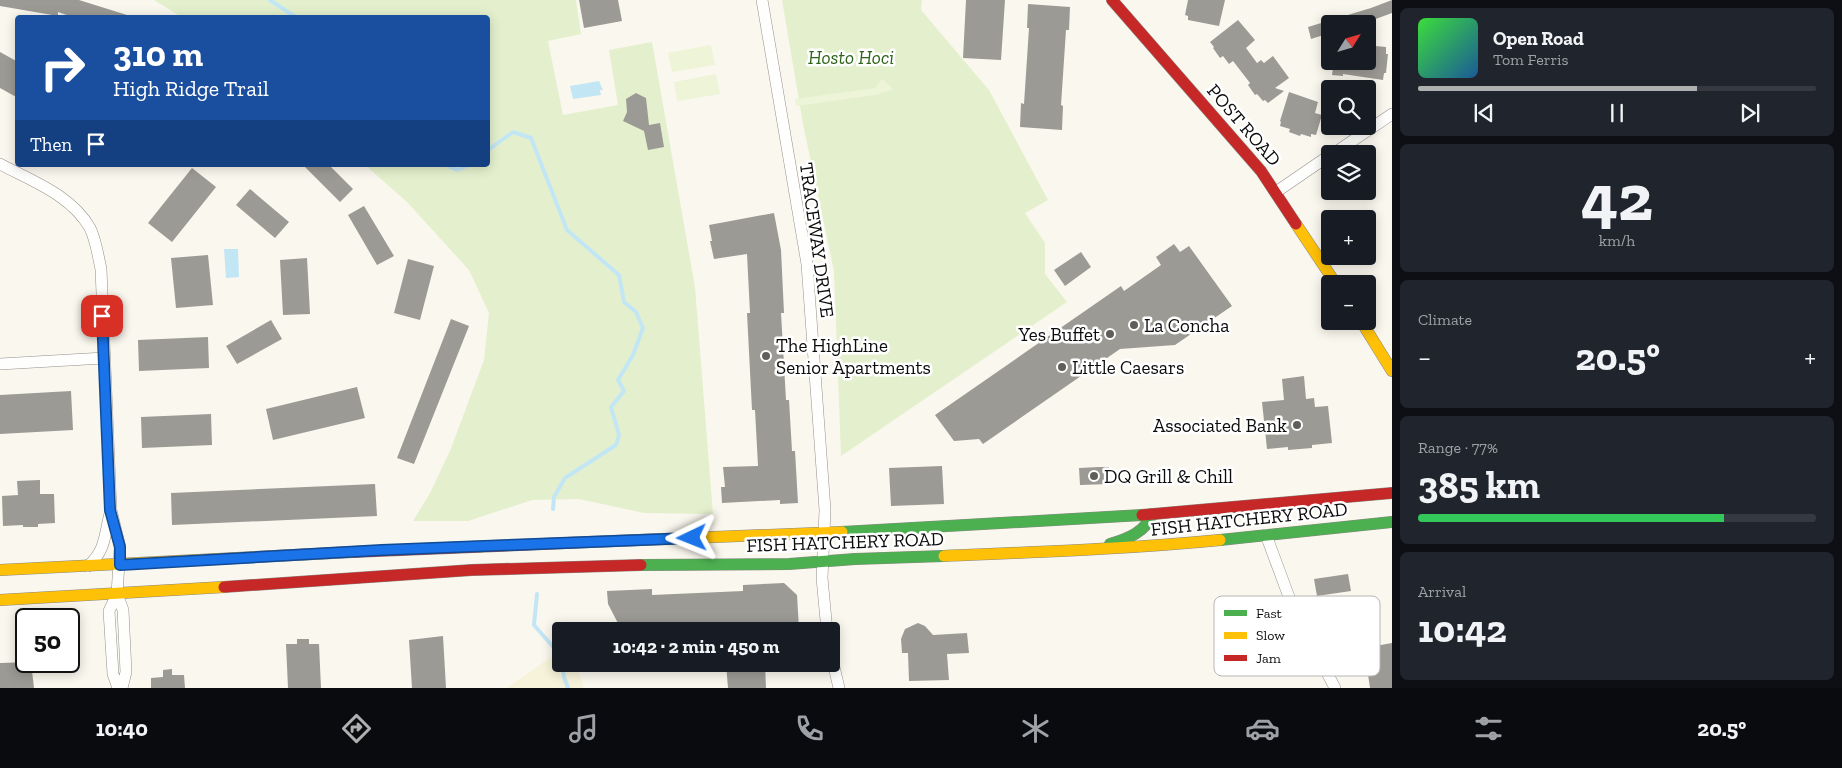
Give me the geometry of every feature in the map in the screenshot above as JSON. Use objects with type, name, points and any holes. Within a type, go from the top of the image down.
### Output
[{"type":"main road","name":"POST ROAD","points":[[1112,0],[1261,171],[1330,275]]},
{"type":"main road","points":[[1367,330],[1392,371]]},
{"type":"main road","name":"FISH HATCHERY ROAD","points":[[0,570],[382,550],[824,532],[1152,514],[1392,493]]},
{"type":"main road","points":[[1088,550],[1114,543],[1139,531],[1151,521],[1152,514]]},
{"type":"main road","name":"FISH HATCHERY ROAD","points":[[0,600],[482,570],[581,566],[789,564],[1088,550],[1157,546],[1392,522]]},
{"type":"street","name":"TRACEWAY DRIVE","points":[[762,0],[807,264],[825,510],[822,578],[826,622]]},
{"type":"street","points":[[1346,145],[1392,114]]},
{"type":"street","points":[[1276,192],[1321,162]]},
{"type":"street","points":[[0,164],[65,199],[82,217],[90,230],[101,269],[110,510],[120,547],[117,594],[109,611],[113,674],[118,688]]},
{"type":"street","points":[[0,364],[104,358]]},
{"type":"street","points":[[88,566],[98,557],[103,548],[110,510]]},
{"type":"street","points":[[1266,535],[1289,596]]},
{"type":"street","points":[[117,594],[123,610],[126,672],[122,688]]},
{"type":"street","points":[[835,672],[839,688]]},
{"type":"street","points":[[1329,676],[1335,688]]},
{"type":"shaded area","points":[[552,656],[552,672],[579,672],[584,688],[507,688]]},
{"type":"green space","points":[[154,0],[576,0],[581,34],[548,41],[563,115],[618,105],[609,50],[652,42],[695,287],[713,514],[644,513],[579,499],[532,500],[468,521],[413,521],[430,493],[450,451],[484,360],[489,313],[469,270],[407,202],[367,167],[490,167],[490,15],[178,15]]},
{"type":"green space","name":"Hosto Hoci","points":[[782,0],[922,0],[921,10],[989,90],[1048,200],[1025,213],[1045,243],[1045,274],[1067,302],[841,456],[834,271],[803,124]]},
{"type":"green space","points":[[711,45],[715,65],[672,72],[668,53]]},
{"type":"green space","points":[[716,74],[720,94],[677,101],[674,82]]},
{"type":"green space","points":[[882,79],[893,89],[876,95],[796,106],[795,99],[875,88]]},
{"type":"water","points":[[599,81],[603,90],[600,90],[601,95],[573,99],[570,86]]},
{"type":"water","points":[[224,249],[238,249],[239,277],[226,278]]},
{"type":"building","points":[[0,0],[79,0],[127,15],[66,15],[58,12],[58,15],[52,15],[0,6]]},
{"type":"building","points":[[579,0],[618,0],[622,21],[584,28]]},
{"type":"building","points":[[966,0],[1005,0],[1001,60],[963,58]]},
{"type":"building","points":[[1188,0],[1225,0],[1219,26],[1188,20],[1188,16],[1185,15]]},
{"type":"building","points":[[1392,0],[1392,13],[1376,19],[1376,15],[1348,15]]},
{"type":"building","points":[[1028,4],[1070,7],[1069,30],[1066,30],[1061,105],[1063,106],[1062,130],[1020,127],[1021,103],[1024,104],[1029,28],[1027,28]]},
{"type":"building","points":[[1238,20],[1255,40],[1246,48],[1257,63],[1261,60],[1264,63],[1273,56],[1289,78],[1275,88],[1284,91],[1268,103],[1265,100],[1263,101],[1257,94],[1255,95],[1248,85],[1250,83],[1233,61],[1229,64],[1223,56],[1220,58],[1210,42]]},
{"type":"building","points":[[1321,23],[1321,36],[1311,39],[1308,27]]},
{"type":"building","points":[[1376,46],[1386,47],[1386,54],[1388,54],[1386,73],[1384,73],[1383,80],[1343,74],[1343,76],[1332,75],[1333,70],[1376,70]]},
{"type":"building","points":[[0,52],[15,60],[15,96],[0,88]]},
{"type":"building","points":[[1289,92],[1318,102],[1315,113],[1321,115],[1321,118],[1316,135],[1311,134],[1311,137],[1301,134],[1300,136],[1289,132],[1290,129],[1280,126]]},
{"type":"building","points":[[636,93],[646,98],[649,125],[660,123],[664,147],[648,150],[644,131],[623,121],[627,112],[626,99]]},
{"type":"building","points":[[305,167],[331,167],[353,189],[340,202]]},
{"type":"building","points":[[192,168],[216,187],[172,242],[148,223]]},
{"type":"building","points":[[250,189],[289,222],[275,238],[236,205]]},
{"type":"building","points":[[364,206],[394,256],[377,265],[348,215]]},
{"type":"building","name":"The HighLine Senior Apartments","points":[[774,213],[781,250],[784,313],[781,313],[786,400],[789,400],[792,451],[795,451],[798,503],[780,504],[780,500],[722,503],[721,487],[725,487],[723,467],[758,466],[755,410],[752,410],[747,313],[750,313],[747,254],[714,259],[709,225]]},
{"type":"building","name":"La Concha","points":[[1174,244],[1180,252],[1189,246],[1232,306],[1175,345],[1120,349],[983,444],[979,439],[954,441],[935,415],[1121,286],[1124,291],[1161,265],[1156,257]]},
{"type":"building","points":[[1081,252],[1091,267],[1065,286],[1054,270]]},
{"type":"building","points":[[208,255],[213,305],[176,308],[171,258]]},
{"type":"building","points":[[307,258],[310,314],[283,315],[280,260]]},
{"type":"building","points":[[408,259],[434,266],[420,320],[394,313]]},
{"type":"building","points":[[451,319],[469,326],[414,464],[397,458]]},
{"type":"building","points":[[271,320],[282,339],[237,364],[226,346]]},
{"type":"building","points":[[208,337],[209,368],[139,371],[138,340]]},
{"type":"building","name":"Associated Bank","points":[[1304,376],[1306,399],[1314,398],[1315,407],[1328,406],[1332,443],[1312,445],[1312,448],[1288,450],[1288,447],[1267,449],[1262,402],[1284,400],[1282,379]]},
{"type":"building","points":[[357,387],[365,418],[273,440],[266,409]]},
{"type":"building","points":[[71,391],[73,430],[0,434],[0,395]]},
{"type":"building","points":[[211,414],[212,445],[142,448],[141,417]]},
{"type":"building","points":[[942,466],[944,504],[891,506],[889,468]]},
{"type":"building","name":"DQ Grill & Chill","points":[[1109,467],[1110,484],[1080,485],[1079,468]]},
{"type":"building","points":[[40,480],[40,494],[54,494],[55,523],[38,524],[38,527],[23,527],[23,525],[3,526],[2,496],[18,495],[17,481]]},
{"type":"building","points":[[375,484],[377,516],[172,525],[171,493]]},
{"type":"building","points":[[1348,574],[1351,591],[1317,596],[1314,579]]},
{"type":"building","points":[[784,583],[797,595],[799,622],[617,622],[608,604],[607,591],[652,589],[652,595],[743,591],[743,585]]},
{"type":"building","points":[[918,623],[925,626],[933,635],[967,633],[969,653],[947,654],[949,680],[909,681],[908,653],[902,653],[901,639],[905,629]]},
{"type":"building","points":[[443,636],[446,688],[412,688],[409,640]]},
{"type":"building","points":[[297,639],[309,639],[309,644],[319,644],[321,688],[288,688],[286,644],[297,644]]},
{"type":"building","points":[[1392,643],[1392,688],[1370,688],[1368,676],[1380,676],[1380,645]]},
{"type":"building","points":[[0,663],[15,663],[15,673],[32,673],[34,688],[0,688]]},
{"type":"building","points":[[172,669],[172,675],[184,675],[185,688],[151,688],[151,678],[163,677],[163,670]]},
{"type":"building","points":[[727,672],[765,672],[766,688],[728,688]]},
{"type":"waterway","points":[[270,0],[292,15]]},
{"type":"waterway","points":[[490,149],[513,132],[531,138],[567,230],[619,275],[624,302],[636,312],[643,328],[633,355],[618,380],[624,391],[611,407],[619,435],[616,445],[565,478],[554,497],[553,509]]},
{"type":"waterway","points":[[450,167],[457,170],[464,167]]},
{"type":"waterway","points":[[537,594],[534,625],[552,646]]},
{"type":"waterway","points":[[563,672],[568,688]]},
{"type":"traffic: fast","points":[[1110,544],[1123,540],[1141,530],[1152,514]]},
{"type":"traffic: fast","points":[[842,532],[1142,515]]},
{"type":"traffic: fast","points":[[1220,540],[1392,522]]},
{"type":"traffic: fast","points":[[641,565],[789,564],[855,559],[944,556]]},
{"type":"traffic: slow","points":[[1296,224],[1330,275]]},
{"type":"traffic: slow","points":[[1367,330],[1392,371]]},
{"type":"traffic: slow","points":[[590,542],[842,532]]},
{"type":"traffic: slow","points":[[944,556],[1116,548],[1220,540]]},
{"type":"traffic: slow","points":[[0,570],[353,552]]},
{"type":"traffic: slow","points":[[0,600],[224,587]]},
{"type":"traffic: jam","points":[[1112,0],[1261,171],[1296,224]]},
{"type":"traffic: jam","points":[[1142,515],[1392,493]]},
{"type":"traffic: jam","points":[[353,552],[590,542]]},
{"type":"traffic: jam","points":[[224,587],[472,570],[641,565]]},
{"type":"place","name":"La Concha","points":[[1134,325]]},
{"type":"place","name":"Yes Buffet","points":[[1110,334]]},
{"type":"place","name":"The HighLine Senior Apartments","points":[[766,356]]},
{"type":"place","name":"Little Caesars","points":[[1062,367]]},
{"type":"place","name":"Associated Bank","points":[[1297,425]]},
{"type":"place","name":"DQ Grill & Chill","points":[[1094,476]]},
{"type":"route","points":[[102,316],[109,446],[110,510],[116,525],[120,547],[120,565],[382,550],[692,538]]}]
